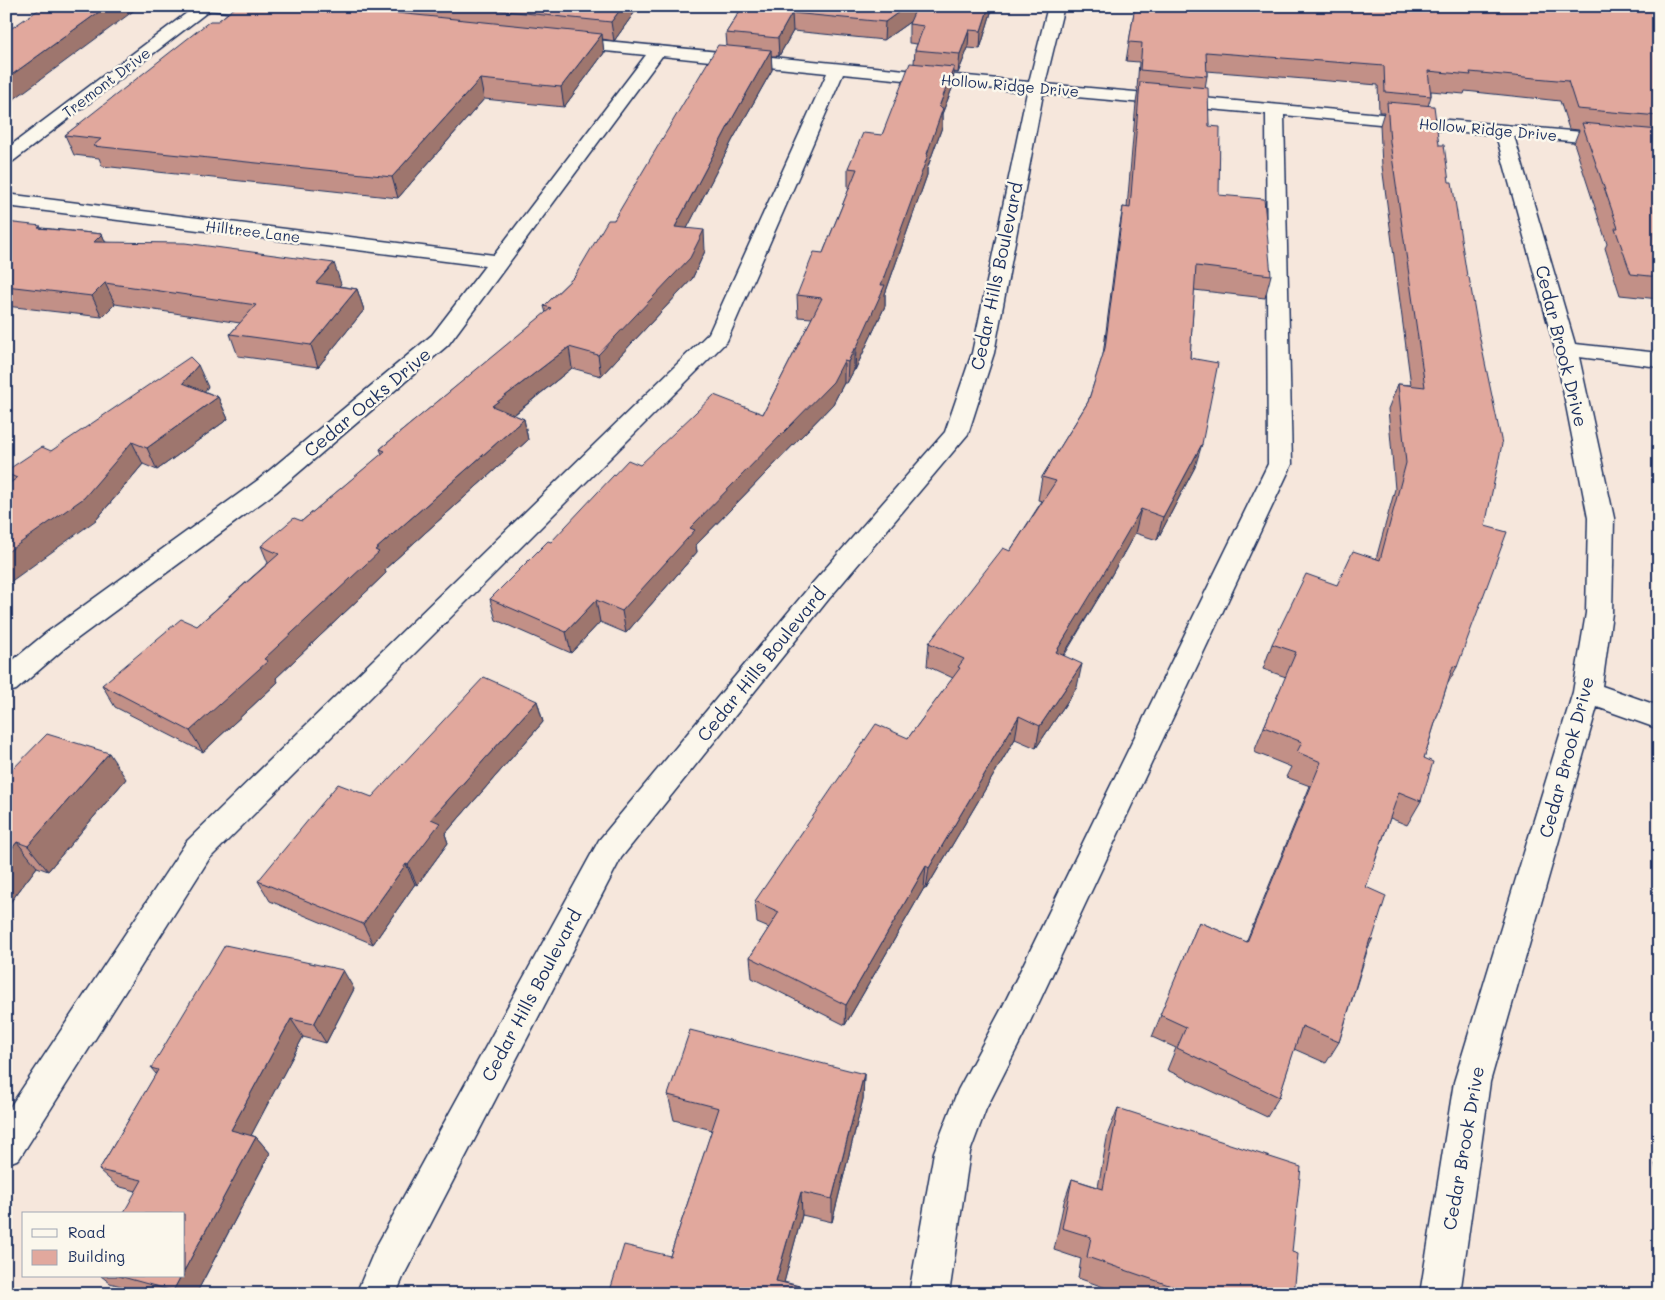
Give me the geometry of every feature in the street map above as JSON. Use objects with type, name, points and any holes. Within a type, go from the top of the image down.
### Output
[{"type":"street","name":"Tremont Drive","points":[[6,158],[206,6]]},
{"type":"street","points":[[212,6],[290,14]]},
{"type":"street","name":"Cedar Hills Boulevard","points":[[376,1294],[390,1261],[610,849],[819,593],[956,434],[983,353],[1036,88],[1056,6]]},
{"type":"street","name":"Hollow Ridge Drive","points":[[553,41],[1036,88],[1659,144]]},
{"type":"street","name":"Cedar Oaks Drive","points":[[6,682],[56,640],[267,486],[440,340],[657,52]]},
{"type":"street","points":[[6,1146],[198,850],[719,336],[837,69]]},
{"type":"street","points":[[929,1294],[952,1152],[971,1102],[1018,1010],[1280,464],[1275,110]]},
{"type":"street","name":"Cedar Brook Drive","points":[[1440,1294],[1472,1082],[1587,692],[1599,613],[1601,518],[1566,348],[1504,131]]},
{"type":"street","name":"Hilltree Lane","points":[[6,200],[500,262]]},
{"type":"street","points":[[1566,348],[1659,360]]},
{"type":"street","points":[[1587,692],[1659,718]]},
{"type":"building","points":[[44,6],[107,6],[6,79],[6,32]]},
{"type":"building","points":[[237,6],[328,6],[602,34],[561,87],[480,79],[392,177],[93,146],[101,139],[65,135],[210,21],[218,21]]},
{"type":"building","points":[[458,6],[623,6],[611,22]]},
{"type":"building","points":[[743,6],[907,6],[885,22],[792,13],[778,38],[726,33]]},
{"type":"building","points":[[917,6],[989,6],[981,31],[969,30],[960,54],[915,50],[924,26],[909,24]]},
{"type":"building","points":[[1135,6],[1659,6],[1659,116],[1577,109],[1568,81],[1470,72],[1471,75],[1428,71],[1431,96],[1385,92],[1384,66],[1206,52],[1207,76],[1140,70],[1142,43],[1129,42]]},
{"type":"building","points":[[718,45],[771,50],[675,227],[704,230],[690,258],[598,355],[569,347],[492,406],[524,419],[375,550],[379,552],[264,659],[268,661],[190,731],[102,685],[181,619],[197,626],[279,554],[261,546],[294,518],[302,521],[385,451],[380,449],[551,308],[544,306],[575,276],[608,220],[614,220]]},
{"type":"building","points":[[910,63],[954,67],[939,107],[943,108],[928,155],[881,285],[885,285],[856,349],[854,349],[848,362],[844,361],[833,382],[690,528],[695,530],[622,611],[596,600],[566,632],[490,599],[548,541],[551,542],[628,460],[640,465],[714,395],[763,414],[822,298],[797,295],[814,252],[823,253],[857,169],[848,168],[863,133],[882,135]]},
{"type":"building","points":[[1140,82],[1208,88],[1209,126],[1220,127],[1219,195],[1264,199],[1271,275],[1196,266],[1190,358],[1218,363],[1202,444],[1163,517],[1141,509],[1056,652],[1082,664],[1040,726],[1019,716],[929,868],[926,866],[846,1005],[750,957],[779,912],[755,901],[876,724],[908,738],[960,668],[958,667],[964,659],[929,643],[1003,548],[1010,551],[1056,481],[1042,477],[1088,402],[1105,348],[1123,207],[1130,208]]},
{"type":"building","points":[[1387,102],[1434,106],[1439,145],[1444,145],[1449,182],[1452,182],[1467,276],[1469,277],[1502,444],[1485,526],[1507,532],[1457,667],[1453,666],[1424,758],[1433,762],[1421,801],[1399,792],[1366,887],[1386,896],[1372,940],[1370,939],[1339,1042],[1302,1026],[1279,1097],[1177,1048],[1186,1027],[1160,1015],[1199,922],[1247,942],[1321,762],[1297,752],[1302,742],[1264,727],[1296,652],[1272,644],[1306,574],[1337,585],[1353,551],[1380,560],[1406,463],[1398,384],[1425,387],[1390,142]]},
{"type":"building","points":[[1582,123],[1659,130],[1659,277],[1631,274],[1615,228],[1618,228]]},
{"type":"building","points":[[6,222],[41,226],[38,228],[102,234],[94,242],[185,243],[334,263],[316,283],[357,289],[311,345],[230,334],[256,305],[105,283],[92,296],[6,286]]},
{"type":"building","points":[[190,357],[198,365],[183,383],[218,397],[147,448],[132,442],[84,498],[6,553],[6,486],[17,478],[6,473],[6,471],[42,447],[51,451]]},
{"type":"building","points":[[484,677],[537,701],[431,819],[440,823],[408,865],[406,864],[363,924],[258,881],[338,784],[372,797]]},
{"type":"building","points":[[47,734],[109,753],[28,846],[17,842],[6,856],[6,776]]},
{"type":"building","points":[[225,945],[343,970],[314,1024],[291,1019],[231,1130],[256,1137],[185,1269],[185,1212],[124,1212],[142,1180],[99,1170],[158,1070],[151,1068]]},
{"type":"building","points":[[690,1030],[864,1074],[832,1199],[801,1192],[776,1281],[819,1291],[818,1294],[609,1294],[624,1245],[670,1256],[719,1108],[668,1095]]},
{"type":"building","points":[[1118,1108],[1301,1167],[1292,1252],[1298,1254],[1294,1294],[1195,1294],[1087,1257],[1091,1237],[1062,1228],[1072,1179],[1103,1189]]},
{"type":"building","points":[[126,1278],[180,1278],[173,1291]]}]
